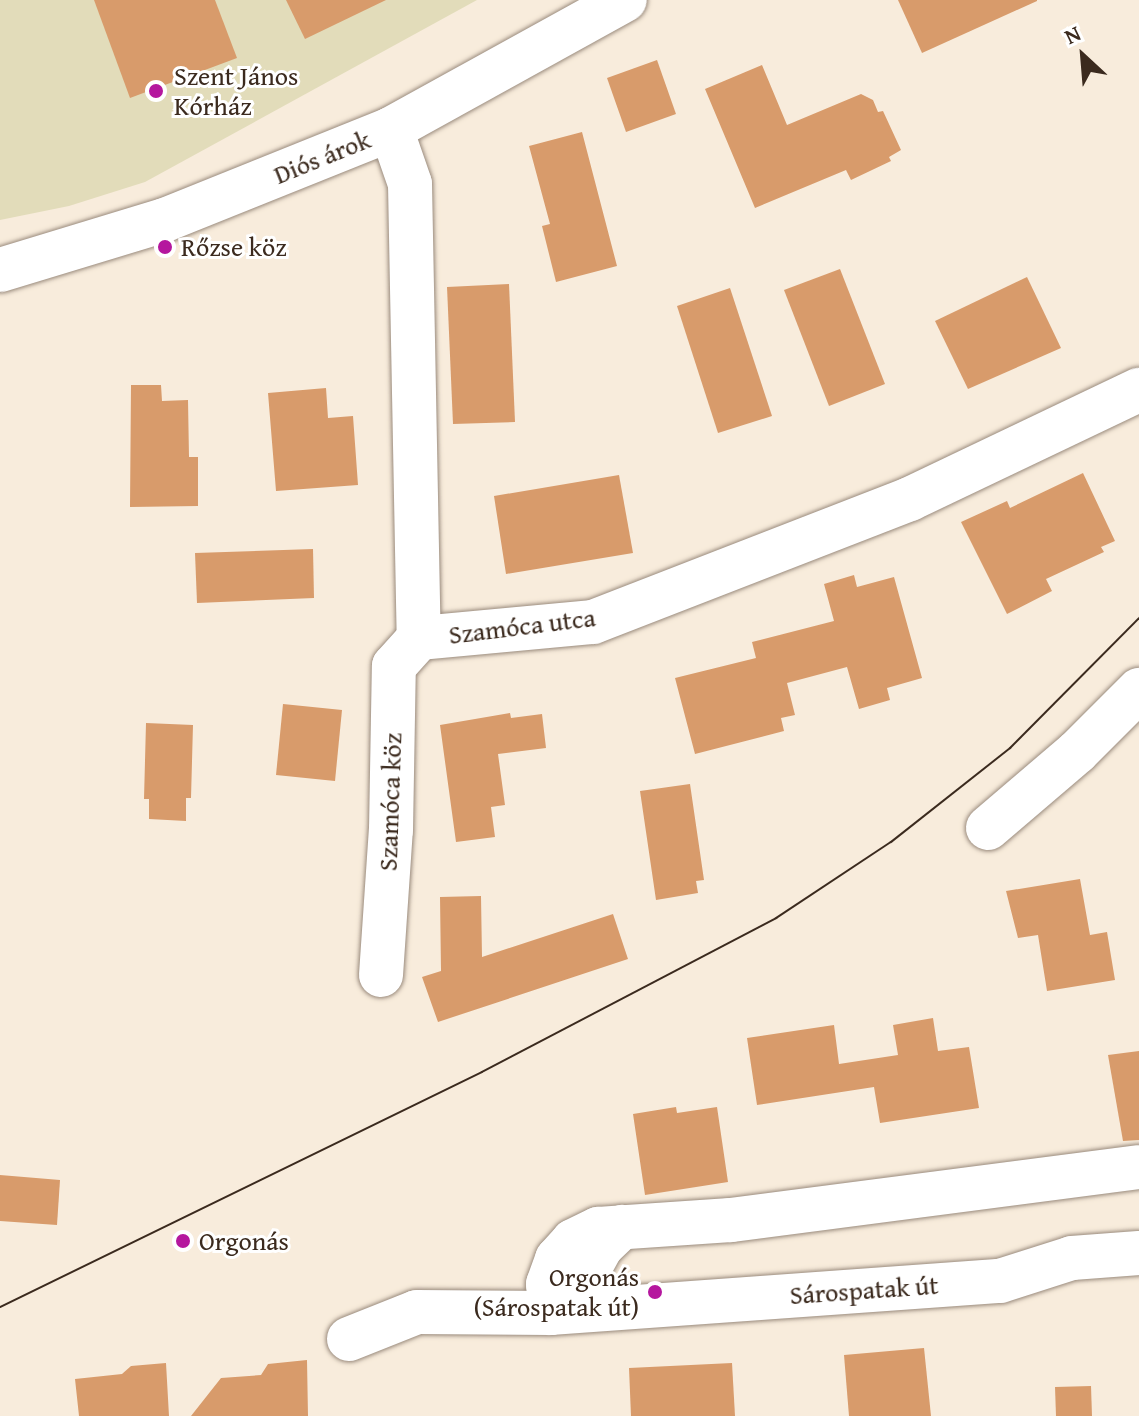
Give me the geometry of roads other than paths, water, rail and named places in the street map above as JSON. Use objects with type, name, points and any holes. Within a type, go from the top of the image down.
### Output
[{"type":"street","name":"Diós árok","points":[[0,270],[165,220],[391,129],[625,0]]},
{"type":"street","name":"Szamóca utca","points":[[391,129],[410,184],[419,638],[593,622],[910,499],[1139,390]]},
{"type":"street","name":"Szamóca köz","points":[[381,975],[391,830],[394,666],[419,638]]},
{"type":"street","points":[[988,828],[1077,752],[1139,690]]},
{"type":"street","points":[[568,1311],[601,1247],[622,1227],[731,1220],[1139,1167]]},
{"type":"street","name":"Sárospatak út","points":[[349,1339],[417,1312],[568,1311],[1000,1281],[1072,1258],[1139,1253]]},
{"type":"tram line","points":[[0,1307],[482,1072],[776,918],[891,842],[1010,748],[1139,618]]},
{"type":"place","name":"Szent János Kórház","points":[[156,91]]},
{"type":"place","name":"Rőzse köz","points":[[165,247]]},
{"type":"place","name":"Orgonás","points":[[183,1241]]},
{"type":"place","name":"Orgonás (Sárospatak út)","points":[[655,1292]]}]
